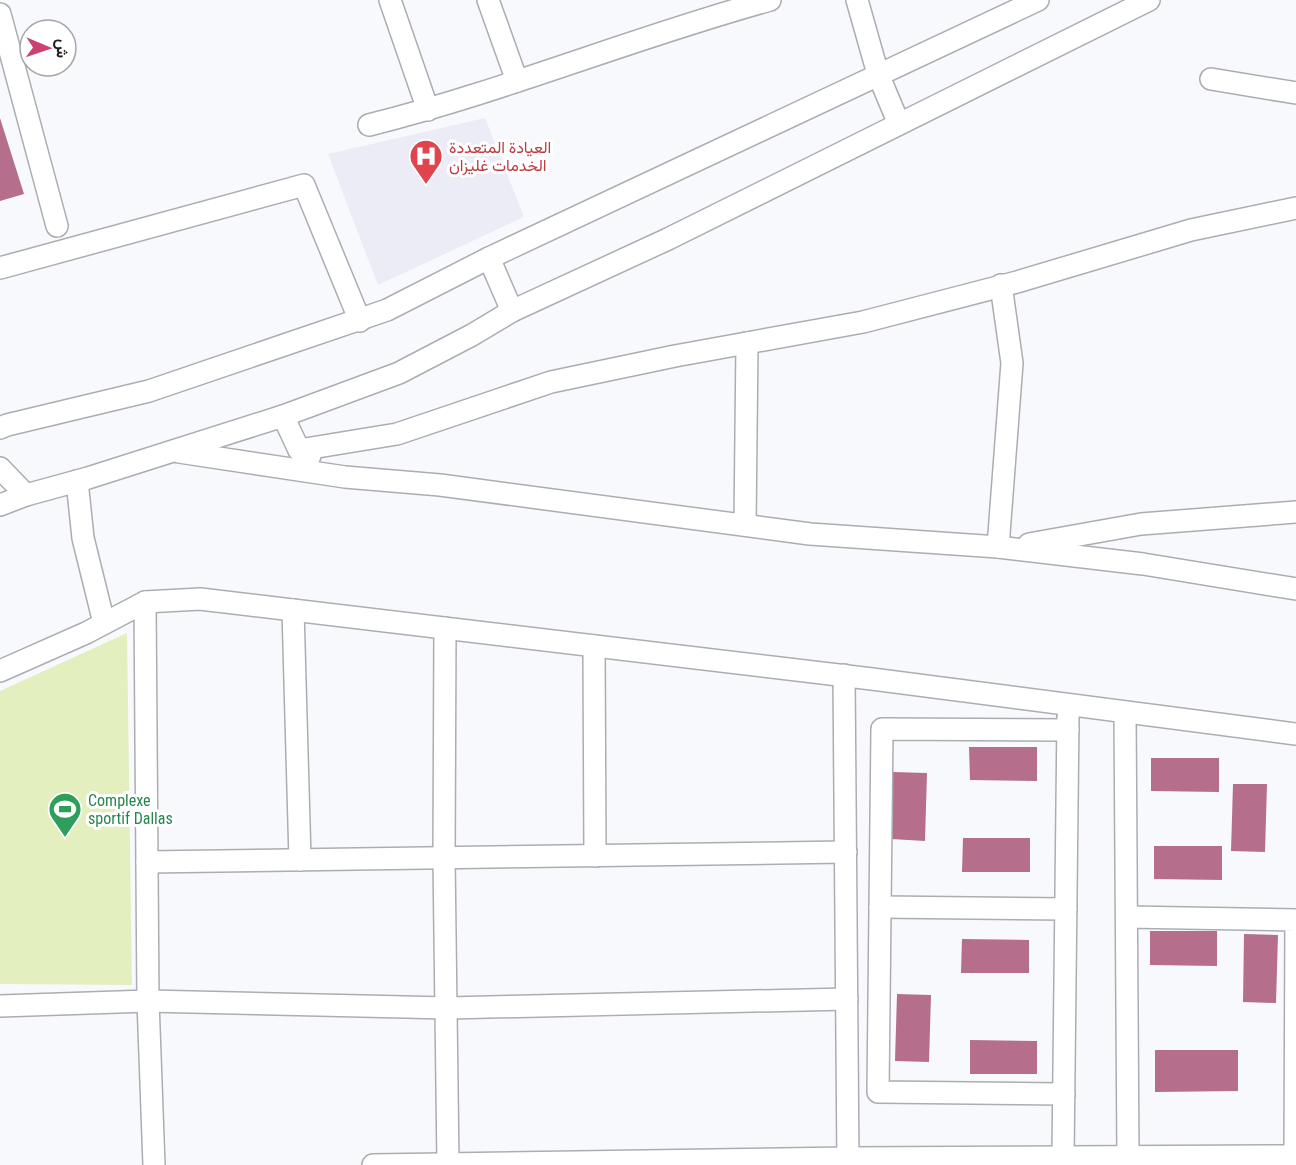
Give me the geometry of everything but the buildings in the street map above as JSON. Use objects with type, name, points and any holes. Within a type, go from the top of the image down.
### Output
[{"type":"street","points":[[390,0],[428,110]]},
{"type":"street","points":[[488,0],[517,81]]},
{"type":"street","points":[[369,125],[428,110],[517,81],[700,9],[770,0]]},
{"type":"street","points":[[857,0],[878,74],[899,124]]},
{"type":"street","points":[[0,428],[149,391],[387,310],[489,258],[1038,0]]},
{"type":"street","points":[[0,505],[283,416],[399,372],[472,335],[512,311],[668,239],[1149,0]]},
{"type":"street","points":[[0,14],[57,226]]},
{"type":"street","points":[[1211,79],[1296,93]]},
{"type":"street","points":[[0,268],[304,185],[360,321]]},
{"type":"street","points":[[299,450],[397,434],[551,382],[863,322],[1191,230],[1296,208]]},
{"type":"street","points":[[489,258],[512,311]]},
{"type":"street","points":[[1001,285],[1012,363],[1003,548]]},
{"type":"street","points":[[746,525],[747,343]]},
{"type":"street","points":[[283,416],[299,450],[345,477]]},
{"type":"street","points":[[172,450],[345,477],[440,485],[810,534],[1003,548],[1143,564],[1296,589]]},
{"type":"street","points":[[0,468],[26,495]]},
{"type":"street","points":[[77,481],[83,538],[104,623]]},
{"type":"street","points":[[1003,548],[1141,524],[1296,513]]},
{"type":"street","points":[[0,671],[146,602],[200,599],[844,675],[1296,734]]},
{"type":"street","points":[[146,602],[148,1001],[154,1165]]},
{"type":"street","points":[[293,610],[300,860]]},
{"type":"street","points":[[445,628],[444,858],[448,1164]]},
{"type":"street","points":[[594,646],[595,856]]},
{"type":"street","points":[[844,675],[848,1162]]},
{"type":"street","points":[[1063,1157],[1068,704]]},
{"type":"street","points":[[1125,712],[1128,1156]]},
{"type":"street","points":[[1064,1094],[878,1092],[880,907],[882,729],[1068,730]]},
{"type":"street","points":[[147,862],[846,852]]},
{"type":"street","points":[[880,907],[1066,909]]},
{"type":"street","points":[[373,1165],[848,1162],[1128,1156],[1187,1161],[1295,1156],[1296,920],[1126,917]]},
{"type":"street","points":[[0,1006],[148,1001],[447,1008],[847,999]]},
{"type":"shaded area","name":"العيادة المتعددة الخدمات غليزان","points":[[485,118],[524,217],[378,285],[328,154]]},
{"type":"green space","name":"Complexe sportif Dallas","points":[[127,633],[132,985],[0,984],[0,691]]},
{"type":"place","name":"العيادة المتعددة الخدمات غليزان","points":[[426,185]]},
{"type":"place","name":"Complexe sportif Dallas","points":[[65,838]]}]
